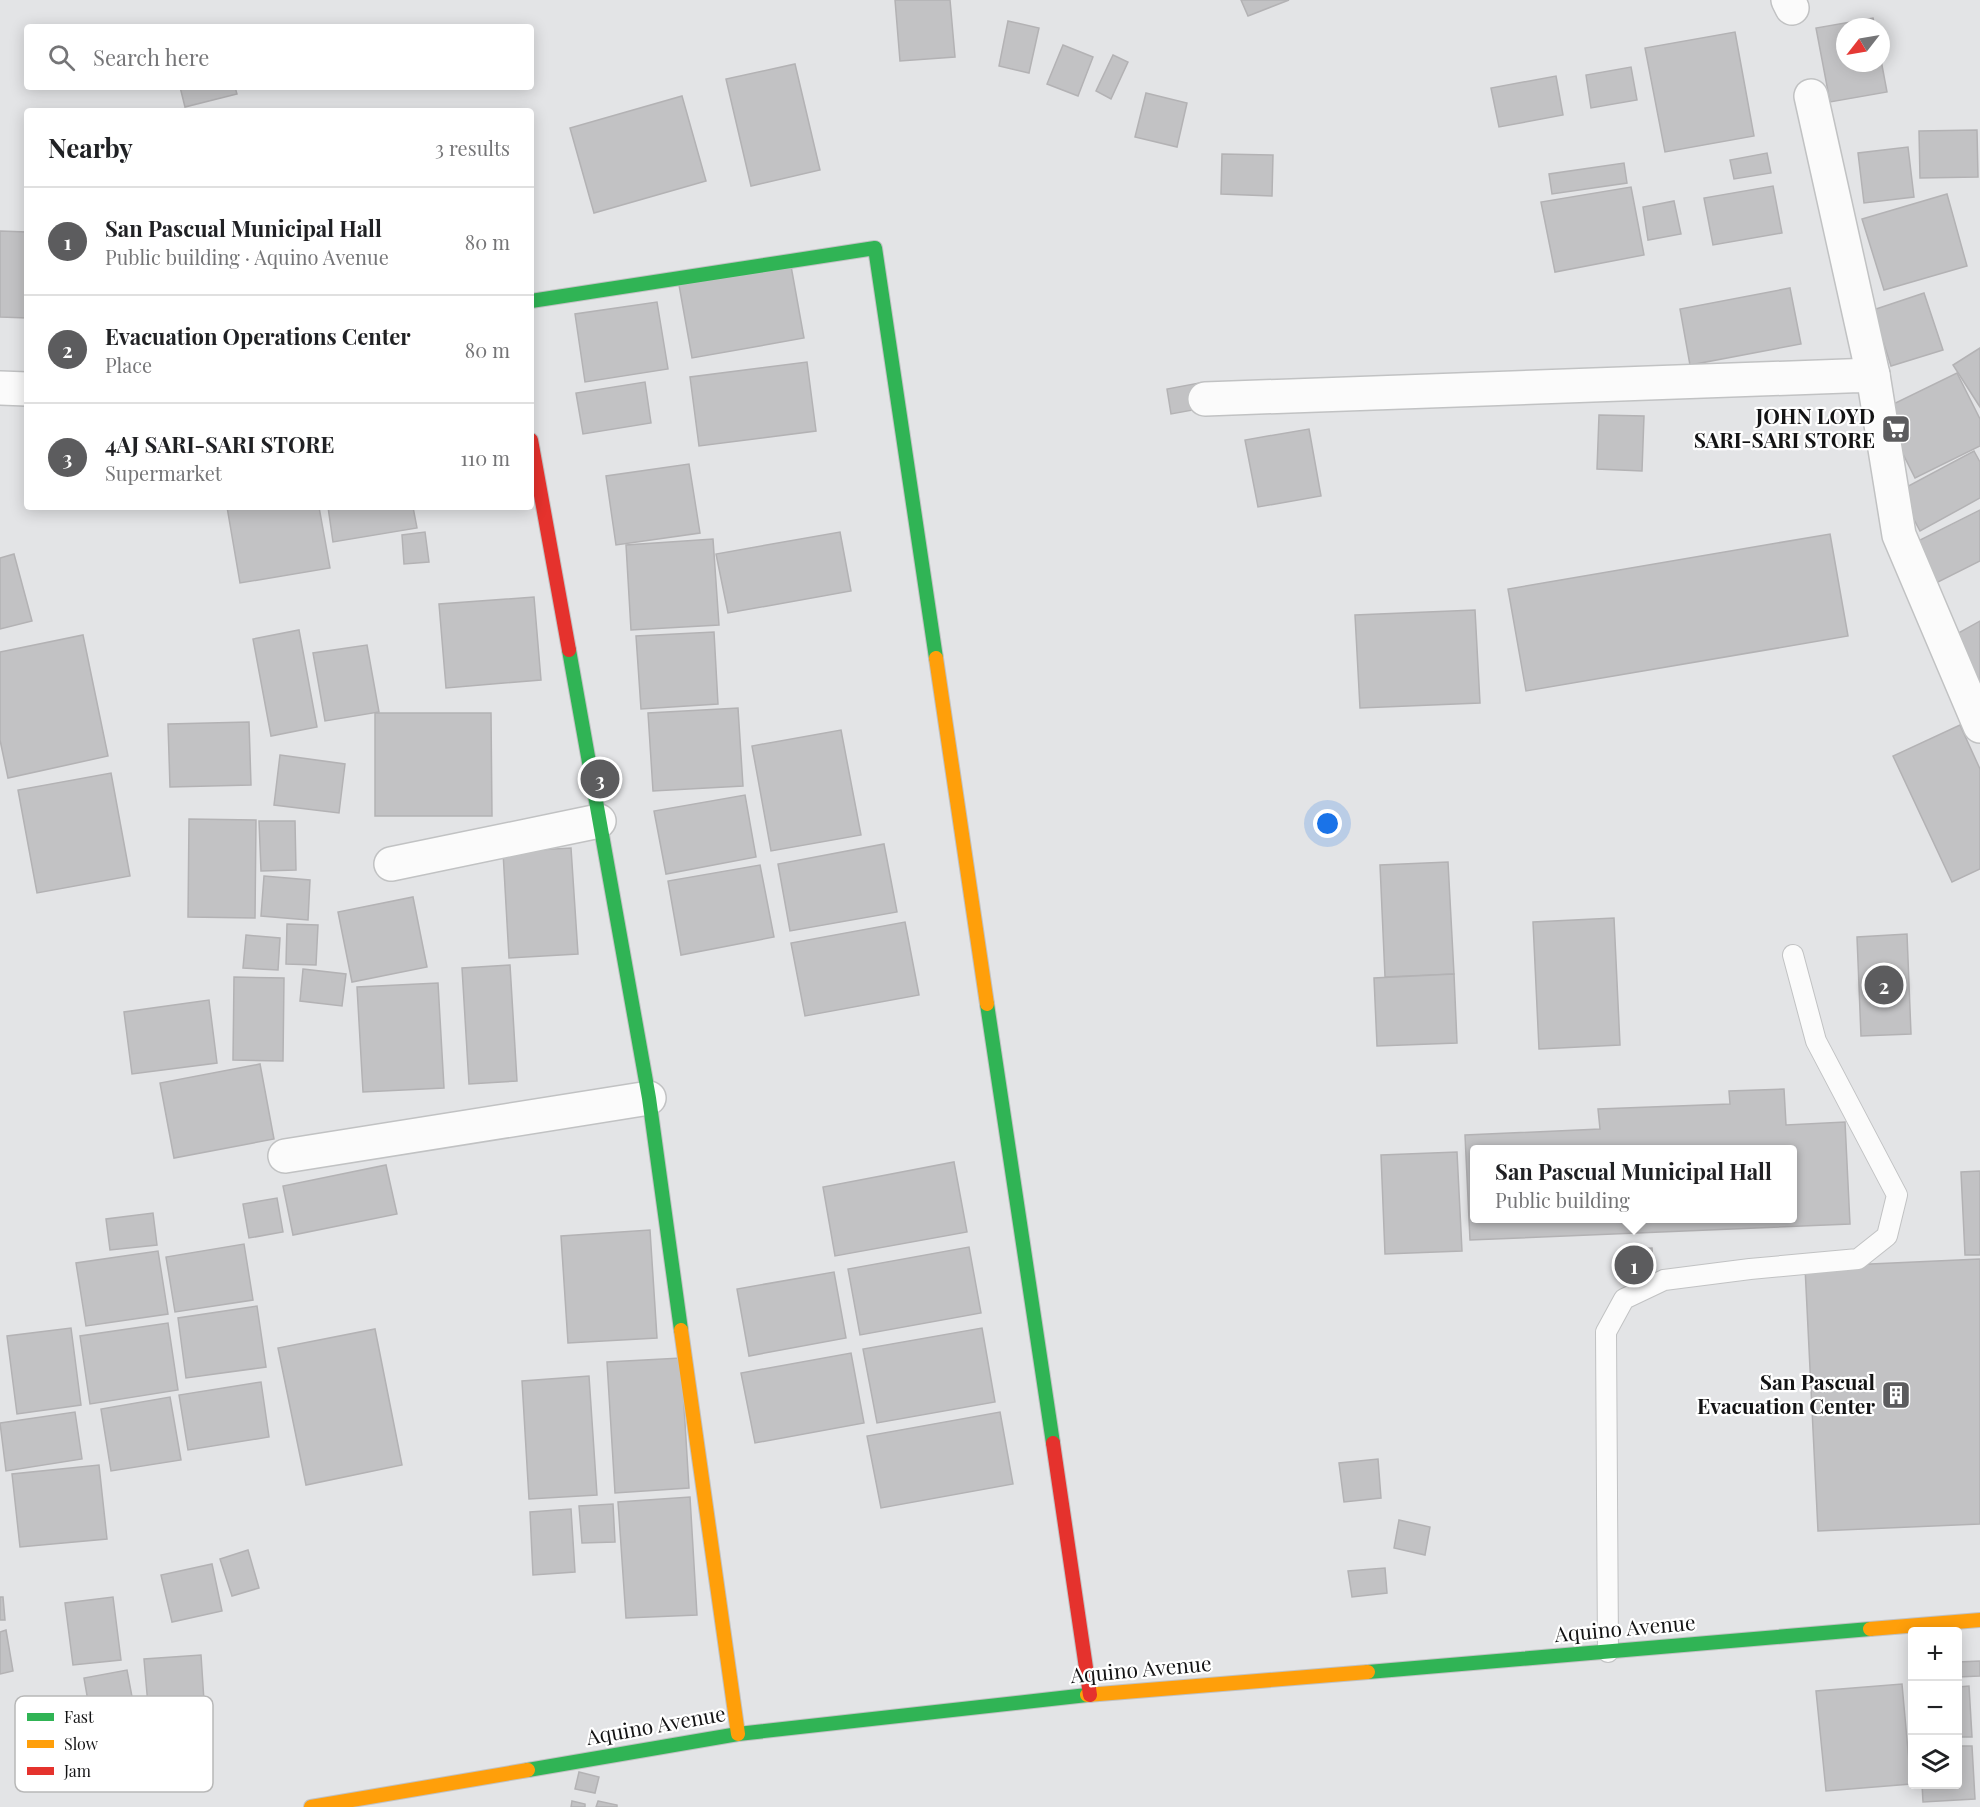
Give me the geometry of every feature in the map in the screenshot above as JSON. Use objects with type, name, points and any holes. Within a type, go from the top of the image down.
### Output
[{"type":"street","points":[[1811,96],[1873,375],[1899,534],[1980,726]]},
{"type":"street","points":[[534,301],[875,248],[1090,1695]]},
{"type":"street","points":[[1205,399],[1873,375]]},
{"type":"street","points":[[0,388],[24,389]]},
{"type":"street","points":[[534,457],[649,1098],[738,1734]]},
{"type":"street","points":[[391,864],[599,821]]},
{"type":"street","points":[[285,1156],[649,1098]]},
{"type":"street","name":"Aquino Avenue","points":[[311,1807],[738,1734],[1090,1695],[1980,1620]]},
{"type":"lane","points":[[1608,1652],[1606,1332],[1624,1299],[1664,1280],[1858,1259],[1887,1236],[1897,1195],[1816,1041],[1793,955]]},
{"type":"building","points":[[895,0],[950,0],[955,57],[900,61]]},
{"type":"building","points":[[1241,0],[1289,0],[1248,16]]},
{"type":"building","points":[[1008,21],[1039,28],[1029,73],[999,66]]},
{"type":"building","points":[[1836,24],[1836,72],[1883,72],[1887,92],[1830,102],[1816,28]]},
{"type":"building","points":[[1735,32],[1754,136],[1665,152],[1645,48]]},
{"type":"building","points":[[1063,45],[1093,57],[1078,96],[1047,84]]},
{"type":"building","points":[[1113,55],[1128,62],[1111,99],[1096,91]]},
{"type":"building","points":[[795,64],[820,170],[751,186],[726,79]]},
{"type":"building","points":[[1631,67],[1637,100],[1591,108],[1586,75]]},
{"type":"building","points":[[1556,76],[1563,115],[1499,127],[1491,88]]},
{"type":"building","points":[[181,90],[236,90],[237,94],[185,107]]},
{"type":"building","points":[[1146,93],[1187,103],[1177,147],[1135,137]]},
{"type":"building","points":[[682,96],[706,181],[594,213],[570,128]]},
{"type":"building","points":[[1977,130],[1978,177],[1920,178],[1919,131]]},
{"type":"building","points":[[1908,147],[1914,197],[1864,203],[1858,153]]},
{"type":"building","points":[[1767,153],[1771,173],[1734,179],[1730,160]]},
{"type":"building","points":[[1222,154],[1273,155],[1272,196],[1221,194]]},
{"type":"building","points":[[1624,163],[1627,183],[1552,194],[1549,174]]},
{"type":"building","points":[[1773,186],[1782,233],[1713,245],[1704,198]]},
{"type":"building","points":[[1631,187],[1644,255],[1555,272],[1541,202]]},
{"type":"building","points":[[1947,194],[1967,266],[1884,290],[1862,219]]},
{"type":"building","points":[[1674,201],[1681,234],[1648,240],[1643,207]]},
{"type":"building","points":[[0,231],[24,232],[24,318],[0,317]]},
{"type":"building","points":[[791,266],[804,338],[692,358],[679,285]]},
{"type":"building","points":[[1790,288],[1801,344],[1690,365],[1680,309]]},
{"type":"building","points":[[1924,293],[1943,350],[1891,366],[1873,310]]},
{"type":"building","points":[[657,302],[668,369],[585,382],[575,314]]},
{"type":"building","points":[[1980,348],[1980,407],[1953,365]]},
{"type":"building","points":[[807,362],[816,431],[699,446],[690,377]]},
{"type":"building","points":[[1957,373],[1980,419],[1980,446],[1915,478],[1881,410]]},
{"type":"building","points":[[645,382],[651,423],[583,434],[576,393]]},
{"type":"building","points":[[1199,383],[1204,408],[1171,414],[1167,389]]},
{"type":"building","points":[[1599,415],[1644,416],[1642,471],[1597,469]]},
{"type":"building","points":[[1309,429],[1321,496],[1258,507],[1245,440]]},
{"type":"building","points":[[1974,451],[1980,462],[1980,498],[1920,531],[1899,491]]},
{"type":"building","points":[[689,464],[700,533],[616,545],[606,476]]},
{"type":"building","points":[[228,510],[320,510],[330,568],[240,583]]},
{"type":"building","points":[[328,510],[414,510],[417,528],[333,542]]},
{"type":"building","points":[[1980,510],[1980,561],[1936,583],[1916,542]]},
{"type":"building","points":[[425,532],[429,562],[404,564],[402,535]]},
{"type":"building","points":[[840,532],[851,591],[728,613],[716,554]]},
{"type":"building","points":[[1830,534],[1848,636],[1526,691],[1508,589]]},
{"type":"building","points":[[713,539],[719,625],[631,630],[626,545]]},
{"type":"building","points":[[14,554],[32,621],[0,629],[0,558]]},
{"type":"building","points":[[534,597],[541,680],[446,688],[439,604]]},
{"type":"building","points":[[1475,610],[1480,703],[1360,708],[1355,615]]},
{"type":"building","points":[[1980,621],[1980,686],[1953,636]]},
{"type":"building","points":[[299,630],[317,727],[271,736],[253,639]]},
{"type":"building","points":[[714,632],[718,704],[641,709],[636,636]]},
{"type":"building","points":[[83,635],[108,756],[8,778],[0,740],[0,652]]},
{"type":"building","points":[[367,645],[379,712],[325,721],[313,653]]},
{"type":"building","points":[[738,708],[743,786],[653,791],[648,713]]},
{"type":"building","points":[[375,713],[491,713],[492,816],[375,816]]},
{"type":"building","points":[[249,722],[251,785],[170,787],[168,724]]},
{"type":"building","points":[[1960,725],[1980,769],[1980,869],[1952,882],[1893,756]]},
{"type":"building","points":[[841,730],[861,835],[771,851],[752,746]]},
{"type":"building","points":[[280,755],[345,764],[339,813],[274,805]]},
{"type":"building","points":[[111,773],[130,876],[37,893],[18,790]]},
{"type":"building","points":[[745,795],[756,857],[666,874],[654,811]]},
{"type":"building","points":[[189,819],[256,820],[255,918],[188,917]]},
{"type":"building","points":[[259,821],[295,821],[296,870],[261,871]]},
{"type":"building","points":[[884,844],[897,912],[790,931],[778,864]]},
{"type":"building","points":[[571,848],[578,954],[509,958],[503,852]]},
{"type":"building","points":[[1448,862],[1454,974],[1385,977],[1380,865]]},
{"type":"building","points":[[760,865],[774,937],[681,955],[668,881]]},
{"type":"building","points":[[264,876],[310,880],[308,920],[261,916]]},
{"type":"building","points":[[413,897],[427,967],[352,982],[338,912]]},
{"type":"building","points":[[1614,918],[1620,1045],[1539,1049],[1533,922]]},
{"type":"building","points":[[905,922],[919,995],[805,1016],[791,943]]},
{"type":"building","points":[[287,924],[318,925],[316,965],[286,964]]},
{"type":"building","points":[[1907,934],[1911,1034],[1861,1036],[1857,937]]},
{"type":"building","points":[[246,935],[280,938],[278,970],[243,968]]},
{"type":"building","points":[[510,965],[517,1081],[469,1084],[462,968]]},
{"type":"building","points":[[303,969],[346,974],[342,1006],[300,1001]]},
{"type":"building","points":[[1454,974],[1457,1043],[1377,1046],[1374,978]]},
{"type":"building","points":[[234,977],[284,978],[283,1061],[233,1060]]},
{"type":"building","points":[[438,983],[444,1088],[363,1092],[357,987]]},
{"type":"building","points":[[209,1000],[217,1063],[132,1074],[124,1012]]},
{"type":"building","points":[[260,1064],[274,1139],[174,1158],[160,1083]]},
{"type":"building","points":[[1784,1089],[1786,1125],[1845,1122],[1850,1224],[1470,1240],[1465,1135],[1600,1129],[1598,1109],[1730,1104],[1729,1091]]},
{"type":"building","points":[[1457,1152],[1462,1251],[1385,1254],[1381,1155]]},
{"type":"building","points":[[954,1162],[967,1232],[835,1256],[823,1187]]},
{"type":"building","points":[[386,1165],[397,1214],[293,1235],[283,1186]]},
{"type":"building","points":[[1980,1171],[1980,1255],[1965,1255],[1961,1172]]},
{"type":"building","points":[[277,1198],[283,1232],[249,1238],[243,1204]]},
{"type":"building","points":[[153,1213],[157,1245],[110,1250],[106,1219]]},
{"type":"building","points":[[650,1230],[657,1338],[568,1343],[561,1236]]},
{"type":"building","points":[[244,1244],[253,1300],[175,1312],[166,1257]]},
{"type":"building","points":[[969,1247],[981,1313],[860,1335],[848,1269]]},
{"type":"building","points":[[1652,1248],[1654,1279],[1623,1280],[1621,1250]]},
{"type":"building","points":[[158,1251],[168,1314],[86,1326],[76,1263]]},
{"type":"building","name":"San Pascual Evacuation Center","points":[[1980,1259],[1980,1524],[1818,1531],[1805,1267]]},
{"type":"building","points":[[834,1272],[846,1338],[749,1356],[737,1289]]},
{"type":"building","points":[[257,1306],[266,1367],[186,1378],[178,1318]]},
{"type":"building","points":[[168,1323],[178,1390],[90,1404],[80,1336]]},
{"type":"building","points":[[71,1328],[81,1405],[17,1414],[7,1336]]},
{"type":"building","points":[[982,1328],[995,1402],[877,1423],[863,1349]]},
{"type":"building","points":[[375,1329],[402,1465],[306,1485],[278,1348]]},
{"type":"building","points":[[851,1353],[864,1423],[755,1443],[741,1373]]},
{"type":"building","points":[[681,1358],[689,1488],[615,1493],[607,1362]]},
{"type":"building","points":[[589,1376],[597,1495],[529,1499],[522,1381]]},
{"type":"building","points":[[261,1382],[269,1437],[188,1450],[179,1395]]},
{"type":"building","points":[[170,1397],[181,1460],[111,1471],[101,1409]]},
{"type":"building","points":[[75,1412],[82,1459],[6,1471],[0,1423]]},
{"type":"building","points":[[1000,1412],[1013,1484],[881,1508],[867,1436]]},
{"type":"building","points":[[1378,1459],[1381,1498],[1344,1502],[1339,1463]]},
{"type":"building","points":[[99,1465],[107,1539],[20,1547],[12,1474]]},
{"type":"building","points":[[690,1497],[697,1615],[626,1618],[618,1502]]},
{"type":"building","points":[[613,1504],[615,1542],[582,1543],[579,1506]]},
{"type":"building","points":[[571,1509],[575,1572],[533,1575],[530,1512]]},
{"type":"building","points":[[1399,1520],[1430,1527],[1425,1555],[1394,1548]]},
{"type":"building","points":[[248,1550],[259,1588],[232,1596],[220,1559]]},
{"type":"building","points":[[212,1564],[222,1611],[172,1622],[161,1575]]},
{"type":"building","points":[[1385,1568],[1387,1593],[1352,1597],[1348,1571]]},
{"type":"building","points":[[0,1597],[3,1597],[5,1620],[0,1620]]},
{"type":"building","points":[[113,1597],[121,1660],[73,1665],[65,1603]]},
{"type":"building","points":[[6,1630],[13,1671],[0,1674],[0,1632]]},
{"type":"building","points":[[201,1655],[204,1696],[147,1696],[144,1659]]},
{"type":"building","points":[[1980,1661],[1980,1676],[1962,1677],[1962,1662]]},
{"type":"building","points":[[127,1670],[132,1696],[87,1696],[84,1678]]},
{"type":"building","points":[[1902,1684],[1908,1751],[1908,1784],[1826,1791],[1816,1691]]},
{"type":"building","points":[[1969,1686],[1972,1737],[1962,1737],[1962,1687]]},
{"type":"building","points":[[1962,1746],[1972,1746],[1975,1799],[1923,1802],[1922,1789],[1962,1789]]},
{"type":"building","points":[[579,1772],[599,1777],[595,1793],[575,1789]]},
{"type":"building","points":[[572,1801],[585,1804],[585,1807],[571,1807]]},
{"type":"building","points":[[598,1801],[617,1805],[617,1807],[596,1807]]},
{"type":"traffic: fast","points":[[534,301],[875,248],[936,658]]},
{"type":"traffic: fast","points":[[569,650],[649,1098],[681,1330]]},
{"type":"traffic: fast","points":[[987,1004],[1053,1443]]},
{"type":"traffic: fast","points":[[1368,1672],[1870,1629]]},
{"type":"traffic: fast","points":[[528,1770],[738,1734],[1087,1695]]},
{"type":"traffic: slow","points":[[936,658],[987,1004]]},
{"type":"traffic: slow","points":[[681,1330],[738,1734]]},
{"type":"traffic: slow","points":[[1870,1629],[1980,1620]]},
{"type":"traffic: slow","points":[[1087,1695],[1368,1672]]},
{"type":"traffic: slow","points":[[311,1807],[528,1770]]},
{"type":"traffic: jam","points":[[534,457],[569,650]]},
{"type":"traffic: jam","points":[[1053,1443],[1090,1695]]},
{"type":"place","name":"JOHN LOYD SARI-SARI STORE","points":[[1896,429]]},
{"type":"place","name":"4AJ SARI-SARI STORE","points":[[600,779]]},
{"type":"place","name":"Evacuation Operations Center","points":[[1884,985]]},
{"type":"place","name":"San Pascual Municipal Hall","points":[[1634,1265]]},
{"type":"place","name":"San Pascual Evacuation Center","points":[[1896,1395]]}]
